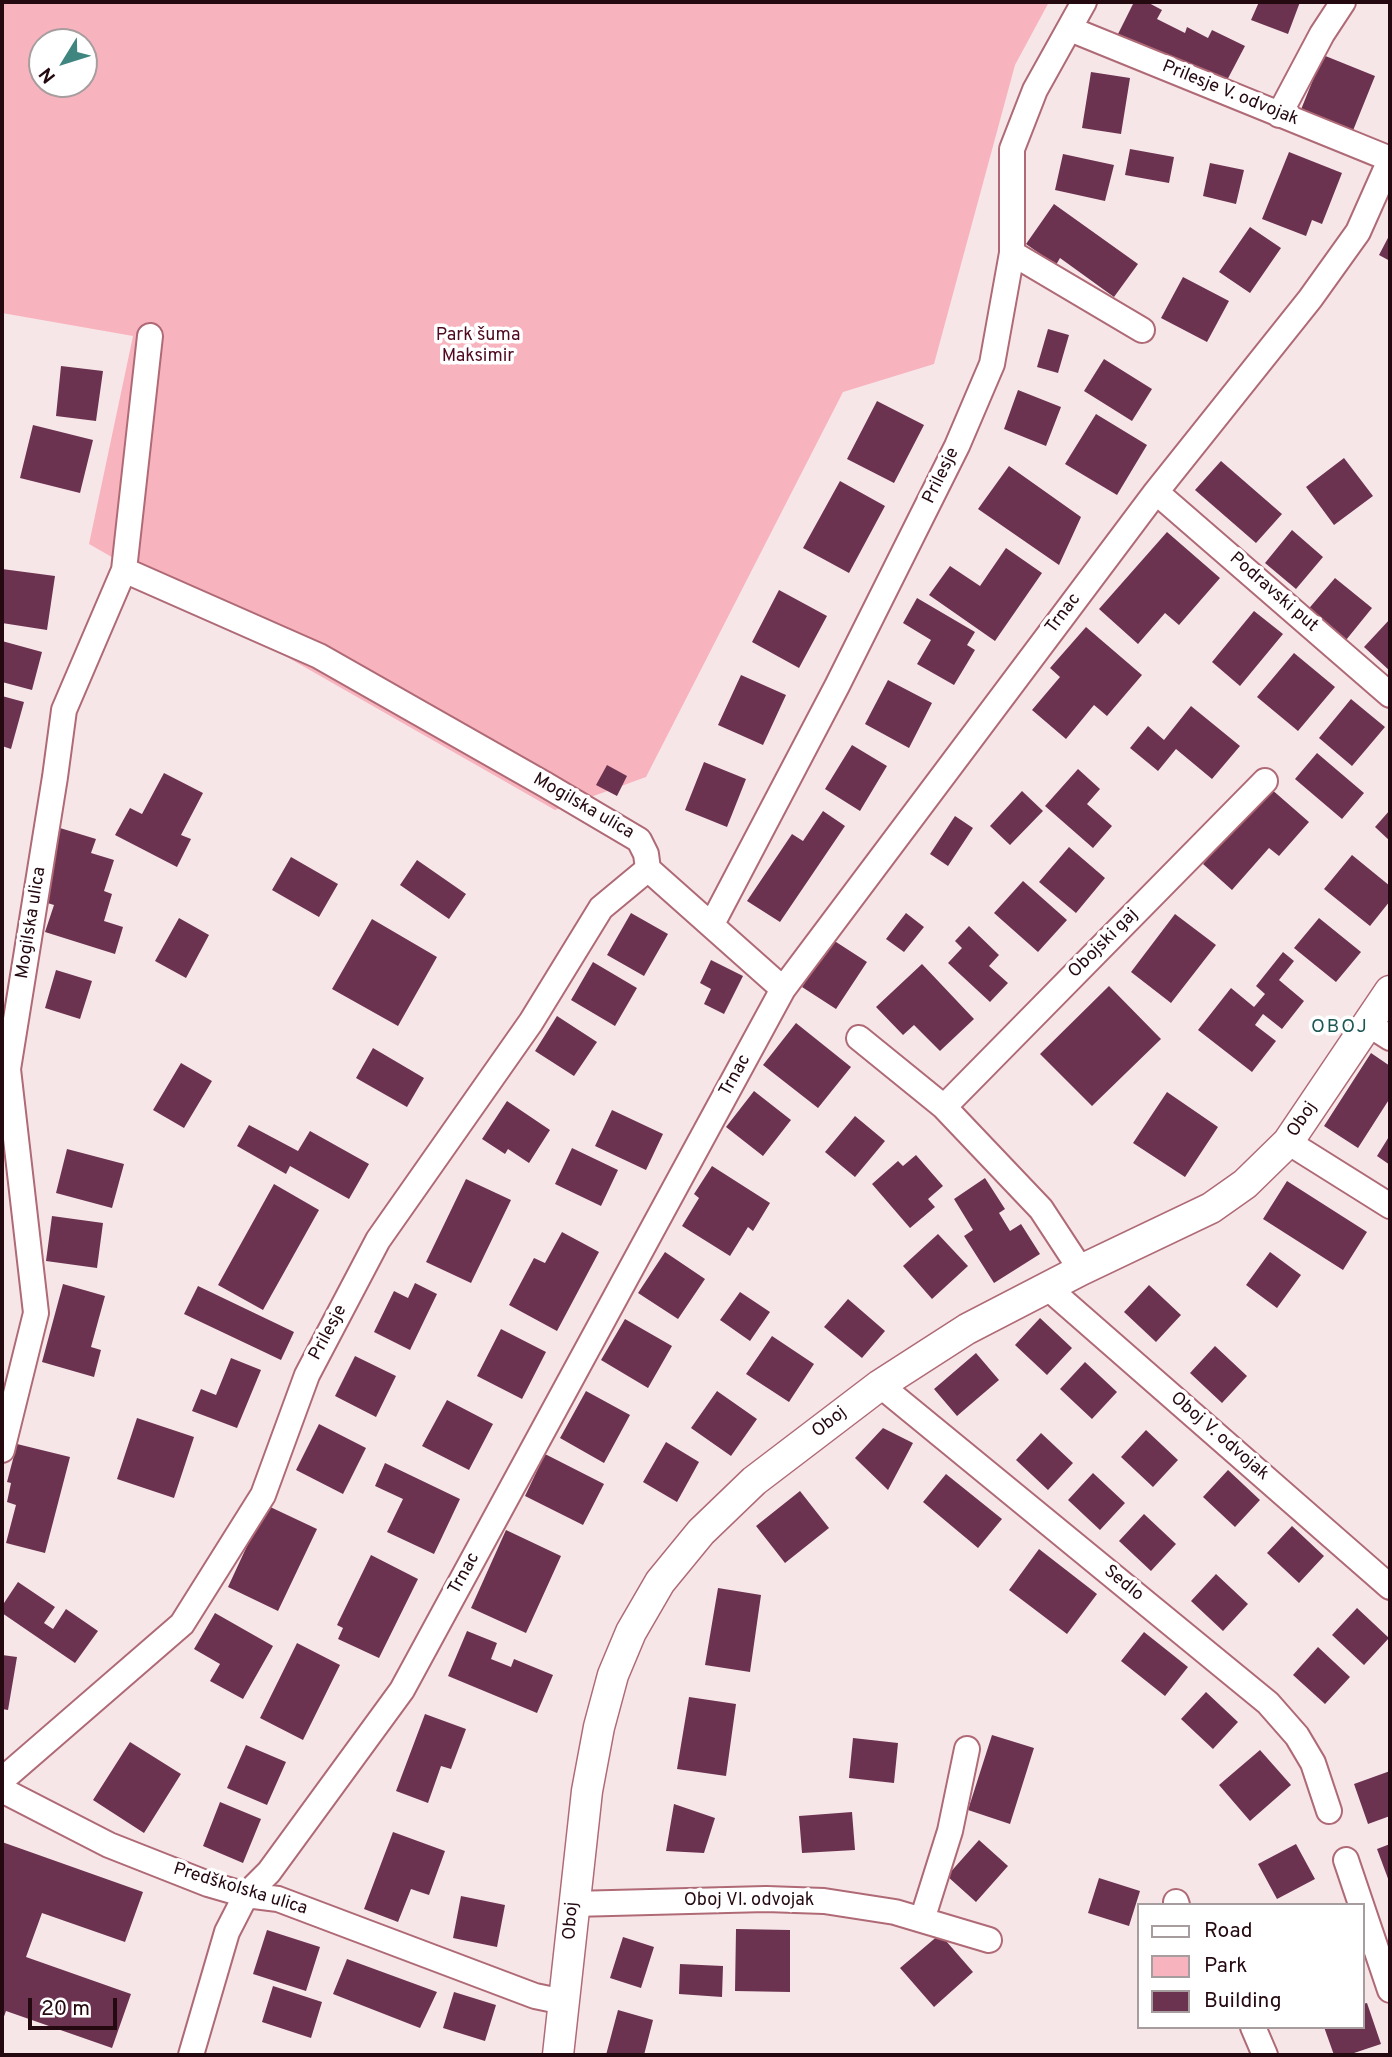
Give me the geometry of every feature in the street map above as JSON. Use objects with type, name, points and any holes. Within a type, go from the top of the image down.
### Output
[{"type":"street","name":"Prilesje","points":[[712,924],[837,686],[957,446],[992,364],[1012,253],[1012,149],[1035,90],[1084,2]]},
{"type":"street","points":[[1279,115],[1322,34],[1343,2]]},
{"type":"street","name":"Prilesje V. odvojak","points":[[1070,29],[1390,160]]},
{"type":"street","name":"Trnac","points":[[191,2055],[227,1932],[247,1895],[269,1872],[402,1690],[783,989],[1156,492],[1310,299],[1358,232],[1390,160]]},
{"type":"street","points":[[1012,253],[1142,330]]},
{"type":"street","name":"Mogilska ulica","points":[[2,1450],[36,1313],[8,1069],[64,710],[124,570],[150,336]]},
{"type":"street","name":"Podravski put","points":[[1156,492],[1390,695]]},
{"type":"street","name":"Mogilska ulica","points":[[124,570],[319,656],[546,785],[639,840],[646,853],[648,869]]},
{"type":"street","name":"Obojski gaj","points":[[944,1107],[1265,781]]},
{"type":"street","name":"Prilesje","points":[[2,1780],[182,1624],[262,1495],[307,1375],[378,1240],[531,1022],[601,908],[648,869]]},
{"type":"street","points":[[648,869],[783,989]]},
{"type":"street","name":"Oboj","points":[[558,2055],[587,1791],[599,1727],[613,1675],[631,1632],[660,1581],[701,1532],[754,1481],[880,1385],[967,1329],[1081,1270],[1211,1208],[1245,1184],[1289,1142],[1379,1031],[1390,991]]},
{"type":"street","points":[[859,1038],[944,1107],[1041,1209],[1081,1270]]},
{"type":"street","points":[[1289,1142],[1390,1206]]},
{"type":"street","name":"Oboj V. odvojak","points":[[1047,1287],[1390,1587]]},
{"type":"street","name":"Sedlo","points":[[880,1385],[1268,1703],[1297,1736],[1313,1763],[1329,1811]]},
{"type":"street","points":[[922,1920],[950,1831],[967,1749]]},
{"type":"street","name":"Predškolska ulica","points":[[2,1790],[109,1844],[208,1884],[247,1895],[278,1899],[535,1996],[564,2003]]},
{"type":"street","points":[[1346,1860],[1361,1903]]},
{"type":"street","name":"Oboj VI. odvojak","points":[[573,1904],[766,1899],[824,1901],[895,1912],[989,1940]]},
{"type":"street","points":[[1364,1913],[1390,1990]]},
{"type":"street","points":[[1254,2029],[1265,2055]]},
{"type":"green space","name":"Park šuma Maksimir","points":[[2,2],[1049,2],[1015,65],[934,364],[843,392],[646,777],[555,810],[89,544],[133,336],[2,313]]},
{"type":"building","points":[[1134,2],[1147,2],[1162,10],[1157,19],[1185,33],[1187,27],[1208,38],[1212,30],[1245,46],[1224,86],[1115,40]]},
{"type":"building","points":[[1259,2],[1300,2],[1288,34],[1251,20]]},
{"type":"building","points":[[1323,55],[1375,76],[1352,133],[1300,112]]},
{"type":"building","points":[[1091,72],[1130,78],[1121,134],[1082,128]]},
{"type":"building","points":[[1130,149],[1174,157],[1169,183],[1125,175]]},
{"type":"building","points":[[1289,152],[1342,173],[1322,224],[1312,220],[1306,236],[1262,219]]},
{"type":"building","points":[[1063,154],[1114,165],[1105,201],[1055,190]]},
{"type":"building","points":[[1210,163],[1244,170],[1236,204],[1203,196]]},
{"type":"building","points":[[1054,204],[1138,264],[1114,297],[1060,258],[1056,265],[1026,244]]},
{"type":"building","points":[[1250,227],[1281,248],[1250,293],[1219,272]]},
{"type":"building","points":[[1390,234],[1390,261],[1379,255]]},
{"type":"building","points":[[1183,277],[1229,301],[1207,342],[1161,318]]},
{"type":"building","points":[[1048,329],[1069,335],[1058,373],[1037,367]]},
{"type":"building","points":[[1104,359],[1152,389],[1132,421],[1084,391]]},
{"type":"building","points":[[61,366],[103,371],[96,421],[56,416]]},
{"type":"building","points":[[1018,390],[1061,407],[1046,446],[1004,429]]},
{"type":"building","points":[[877,401],[924,425],[894,483],[847,459]]},
{"type":"building","points":[[1096,414],[1147,445],[1117,495],[1065,464]]},
{"type":"building","points":[[33,425],[93,440],[80,493],[20,478]]},
{"type":"building","points":[[1344,458],[1373,496],[1334,525],[1306,487]]},
{"type":"building","points":[[1221,461],[1282,514],[1256,543],[1195,490]]},
{"type":"building","points":[[1009,466],[1081,517],[1059,565],[978,509]]},
{"type":"building","points":[[840,481],[885,506],[849,573],[803,548]]},
{"type":"building","points":[[1292,530],[1323,557],[1296,589],[1265,563]]},
{"type":"building","points":[[1167,532],[1220,578],[1179,625],[1165,613],[1138,644],[1099,609]]},
{"type":"building","points":[[1006,548],[1042,573],[995,641],[929,595],[950,566],[980,586]]},
{"type":"building","points":[[2,569],[55,576],[47,630],[2,623]]},
{"type":"building","points":[[1335,578],[1372,608],[1342,645],[1305,613]]},
{"type":"building","points":[[779,590],[827,616],[799,668],[752,642]]},
{"type":"building","points":[[917,598],[975,632],[967,645],[975,650],[954,685],[917,664],[931,640],[903,623]]},
{"type":"building","points":[[1254,611],[1283,634],[1240,686],[1212,662]]},
{"type":"building","points":[[1390,619],[1390,671],[1364,647]]},
{"type":"building","points":[[1086,627],[1142,675],[1107,716],[1094,705],[1066,739],[1032,710],[1060,677],[1050,668]]},
{"type":"building","points":[[2,641],[42,652],[32,690],[2,682]]},
{"type":"building","points":[[1294,653],[1335,687],[1298,731],[1257,697]]},
{"type":"building","points":[[741,675],[786,695],[763,745],[718,725]]},
{"type":"building","points":[[888,680],[932,703],[909,748],[865,724]]},
{"type":"building","points":[[2,696],[24,702],[11,749],[2,746]]},
{"type":"building","points":[[1351,699],[1385,727],[1352,766],[1319,738]]},
{"type":"building","points":[[1191,706],[1240,746],[1212,779],[1176,749],[1158,771],[1130,748],[1148,726],[1164,740]]},
{"type":"building","points":[[852,745],[887,766],[860,811],[825,789]]},
{"type":"building","points":[[1317,753],[1364,793],[1342,819],[1295,779]]},
{"type":"building","points":[[704,762],[746,779],[727,827],[685,810]]},
{"type":"building","points":[[607,765],[627,776],[617,796],[596,785]]},
{"type":"building","points":[[1078,769],[1100,789],[1087,804],[1112,826],[1093,848],[1045,806]]},
{"type":"building","points":[[164,773],[203,793],[181,835],[191,839],[177,867],[115,835],[130,808],[142,814]]},
{"type":"building","points":[[1270,788],[1309,822],[1279,856],[1269,848],[1232,890],[1203,864]]},
{"type":"building","points":[[1022,791],[1043,811],[1010,845],[990,826]]},
{"type":"building","points":[[1390,810],[1390,841],[1375,827]]},
{"type":"building","points":[[823,811],[845,826],[780,922],[747,901],[792,834],[803,841]]},
{"type":"building","points":[[955,816],[973,828],[948,866],[930,854]]},
{"type":"building","points":[[60,828],[96,839],[91,853],[114,860],[104,891],[112,894],[104,921],[123,927],[115,954],[45,932],[54,905],[44,902],[52,875],[46,873]]},
{"type":"building","points":[[1069,847],[1105,878],[1076,913],[1039,882]]},
{"type":"building","points":[[1352,855],[1390,886],[1390,901],[1370,926],[1324,889]]},
{"type":"building","points":[[291,857],[338,884],[319,917],[272,890]]},
{"type":"building","points":[[417,860],[466,894],[449,919],[400,885]]},
{"type":"building","points":[[1023,881],[1067,920],[1038,952],[994,913]]},
{"type":"building","points":[[631,913],[668,934],[644,976],[607,955]]},
{"type":"building","points":[[906,913],[924,927],[904,952],[886,939]]},
{"type":"building","points":[[1175,914],[1216,945],[1171,1003],[1131,972]]},
{"type":"building","points":[[179,918],[209,935],[186,978],[155,961]]},
{"type":"building","points":[[1319,918],[1361,952],[1336,982],[1294,948]]},
{"type":"building","points":[[372,919],[437,957],[398,1026],[332,989]]},
{"type":"building","points":[[969,926],[999,955],[989,966],[1008,983],[990,1002],[948,963],[962,948],[955,941]]},
{"type":"building","points":[[833,940],[867,962],[836,1009],[802,987]]},
{"type":"building","points":[[1283,952],[1294,961],[1279,980],[1304,1001],[1282,1029],[1263,1014],[1255,1025],[1276,1041],[1252,1072],[1198,1030],[1231,988],[1254,1007],[1265,994],[1256,986]]},
{"type":"building","points":[[711,960],[743,976],[724,1014],[704,1004],[711,989],[700,983]]},
{"type":"building","points":[[593,962],[637,988],[615,1026],[571,1000]]},
{"type":"building","points":[[922,964],[974,1019],[940,1051],[914,1025],[903,1035],[876,1007]]},
{"type":"building","points":[[56,970],[92,981],[80,1019],[45,1008]]},
{"type":"building","points":[[1109,986],[1161,1039],[1092,1106],[1040,1054]]},
{"type":"building","points":[[557,1016],[597,1042],[574,1076],[535,1051]]},
{"type":"building","points":[[796,1023],[851,1067],[818,1108],[763,1065]]},
{"type":"building","points":[[373,1048],[424,1078],[407,1107],[356,1078]]},
{"type":"building","points":[[1371,1053],[1390,1066],[1390,1098],[1358,1148],[1324,1126]]},
{"type":"building","points":[[181,1063],[212,1081],[184,1128],[153,1110]]},
{"type":"building","points":[[754,1091],[791,1120],[763,1156],[726,1127]]},
{"type":"building","points":[[1167,1092],[1218,1127],[1185,1177],[1133,1143]]},
{"type":"building","points":[[507,1101],[550,1130],[529,1163],[508,1149],[505,1154],[482,1139]]},
{"type":"building","points":[[612,1110],[663,1134],[646,1170],[595,1146]]},
{"type":"building","points":[[855,1116],[885,1141],[855,1177],[825,1152]]},
{"type":"building","points":[[249,1125],[298,1151],[310,1131],[369,1164],[349,1199],[290,1166],[286,1174],[237,1146]]},
{"type":"building","points":[[1390,1135],[1390,1165],[1377,1156]]},
{"type":"building","points":[[572,1148],[618,1170],[601,1206],[555,1184]]},
{"type":"building","points":[[67,1149],[124,1164],[112,1208],[56,1193]]},
{"type":"building","points":[[916,1155],[943,1186],[928,1199],[935,1207],[910,1228],[872,1184],[898,1161],[903,1166]]},
{"type":"building","points":[[712,1166],[770,1203],[753,1231],[748,1227],[730,1256],[682,1226],[699,1198],[694,1194]]},
{"type":"building","points":[[985,1178],[1005,1209],[999,1213],[1010,1231],[1021,1224],[1040,1254],[994,1283],[964,1236],[973,1230],[954,1199]]},
{"type":"building","points":[[466,1179],[511,1200],[471,1283],[426,1262]]},
{"type":"building","points":[[1287,1181],[1367,1232],[1343,1270],[1263,1219]]},
{"type":"building","points":[[274,1184],[319,1210],[263,1310],[218,1285]]},
{"type":"building","points":[[52,1216],[103,1223],[97,1268],[46,1261]]},
{"type":"building","points":[[562,1232],[599,1252],[557,1331],[509,1305],[534,1258],[545,1263]]},
{"type":"building","points":[[938,1234],[968,1266],[932,1299],[903,1266]]},
{"type":"building","points":[[665,1252],[705,1279],[678,1319],[638,1293]]},
{"type":"building","points":[[1270,1252],[1301,1275],[1277,1308],[1246,1285]]},
{"type":"building","points":[[415,1283],[437,1294],[410,1350],[374,1332],[394,1291],[408,1298]]},
{"type":"building","points":[[63,1284],[105,1296],[91,1347],[101,1350],[94,1377],[42,1362]]},
{"type":"building","points":[[1149,1285],[1181,1315],[1156,1342],[1124,1312]]},
{"type":"building","points":[[198,1286],[294,1332],[281,1360],[184,1314]]},
{"type":"building","points":[[740,1292],[770,1312],[750,1341],[720,1320]]},
{"type":"building","points":[[848,1299],[885,1331],[862,1358],[824,1327]]},
{"type":"building","points":[[1040,1318],[1072,1348],[1047,1375],[1015,1345]]},
{"type":"building","points":[[625,1319],[672,1346],[648,1388],[601,1360]]},
{"type":"building","points":[[501,1329],[546,1352],[522,1399],[477,1376]]},
{"type":"building","points":[[772,1336],[814,1364],[789,1402],[746,1374]]},
{"type":"building","points":[[1215,1346],[1247,1376],[1222,1403],[1190,1373]]},
{"type":"building","points":[[976,1353],[999,1380],[957,1416],[934,1389]]},
{"type":"building","points":[[355,1356],[396,1376],[376,1417],[335,1396]]},
{"type":"building","points":[[231,1358],[261,1370],[237,1428],[192,1411],[201,1389],[216,1395]]},
{"type":"building","points":[[1085,1362],[1117,1392],[1092,1419],[1060,1389]]},
{"type":"building","points":[[586,1391],[630,1415],[604,1463],[560,1438]]},
{"type":"building","points":[[717,1391],[757,1419],[731,1456],[691,1428]]},
{"type":"building","points":[[447,1400],[493,1424],[469,1470],[422,1446]]},
{"type":"building","points":[[137,1418],[194,1437],[174,1498],[117,1479]]},
{"type":"building","points":[[319,1424],[366,1448],[343,1494],[296,1470]]},
{"type":"building","points":[[883,1428],[913,1443],[888,1490],[855,1458]]},
{"type":"building","points":[[1146,1430],[1178,1460],[1153,1487],[1121,1457]]},
{"type":"building","points":[[1041,1433],[1073,1463],[1048,1490],[1016,1460]]},
{"type":"building","points":[[666,1442],[699,1462],[677,1502],[643,1482]]},
{"type":"building","points":[[17,1444],[70,1457],[45,1553],[6,1543],[16,1505],[7,1502],[11,1483],[7,1482]]},
{"type":"building","points":[[545,1454],[604,1484],[583,1525],[525,1496]]},
{"type":"building","points":[[385,1463],[460,1499],[434,1554],[387,1532],[403,1499],[375,1486]]},
{"type":"building","points":[[1228,1470],[1260,1500],[1235,1527],[1203,1497]]},
{"type":"building","points":[[1093,1473],[1125,1503],[1100,1530],[1068,1500]]},
{"type":"building","points":[[946,1474],[1002,1519],[978,1548],[923,1502]]},
{"type":"building","points":[[800,1491],[829,1528],[785,1563],[756,1526]]},
{"type":"building","points":[[266,1505],[317,1529],[278,1611],[228,1587]]},
{"type":"building","points":[[1144,1514],[1176,1544],[1151,1571],[1119,1541]]},
{"type":"building","points":[[1292,1526],[1324,1556],[1299,1583],[1267,1553]]},
{"type":"building","points":[[506,1530],[561,1556],[526,1633],[471,1608]]},
{"type":"building","points":[[1039,1549],[1097,1594],[1067,1634],[1009,1590]]},
{"type":"building","points":[[371,1555],[418,1579],[379,1658],[338,1639],[343,1628],[337,1625]]},
{"type":"building","points":[[1216,1574],[1248,1604],[1223,1631],[1191,1601]]},
{"type":"building","points":[[18,1582],[55,1607],[44,1623],[53,1629],[66,1609],[98,1631],[75,1663],[2,1613],[2,1606]]},
{"type":"building","points":[[718,1588],[761,1595],[750,1672],[705,1665]]},
{"type":"building","points":[[1357,1608],[1389,1638],[1364,1665],[1332,1635]]},
{"type":"building","points":[[215,1613],[273,1646],[243,1699],[210,1681],[220,1664],[194,1649]]},
{"type":"building","points":[[467,1631],[497,1643],[491,1659],[511,1667],[514,1659],[553,1675],[537,1713],[448,1676]]},
{"type":"building","points":[[1144,1632],[1188,1667],[1165,1696],[1121,1661]]},
{"type":"building","points":[[297,1643],[340,1665],[303,1740],[260,1718]]},
{"type":"building","points":[[1318,1647],[1350,1677],[1325,1704],[1293,1675]]},
{"type":"building","points":[[2,1655],[17,1657],[8,1710],[2,1709]]},
{"type":"building","points":[[1206,1692],[1238,1722],[1213,1749],[1181,1719]]},
{"type":"building","points":[[689,1697],[736,1704],[726,1776],[677,1769]]},
{"type":"building","points":[[425,1714],[466,1729],[451,1769],[441,1766],[428,1803],[396,1791]]},
{"type":"building","points":[[992,1735],[1034,1748],[1010,1824],[968,1810]]},
{"type":"building","points":[[853,1738],[898,1743],[894,1783],[849,1778]]},
{"type":"building","points":[[130,1742],[181,1774],[144,1833],[93,1800]]},
{"type":"building","points":[[246,1745],[286,1762],[267,1805],[227,1788]]},
{"type":"building","points":[[1260,1750],[1291,1785],[1250,1821],[1219,1785]]},
{"type":"building","points":[[1390,1771],[1390,1816],[1368,1824],[1354,1784]]},
{"type":"building","points":[[220,1802],[261,1819],[243,1863],[203,1846]]},
{"type":"building","points":[[674,1804],[715,1818],[704,1853],[666,1851]]},
{"type":"building","points":[[852,1812],[855,1850],[802,1853],[799,1816]]},
{"type":"building","points":[[393,1832],[445,1851],[429,1895],[411,1889],[398,1922],[364,1909]]},
{"type":"building","points":[[979,1840],[1008,1866],[976,1902],[947,1876]]},
{"type":"building","points":[[2,1842],[143,1892],[125,1942],[42,1913],[26,1957],[131,1994],[112,2048],[6,2011],[2,2022]]},
{"type":"building","points":[[1296,1844],[1315,1879],[1277,1899],[1258,1864]]},
{"type":"building","points":[[1390,1844],[1390,1884],[1377,1849]]},
{"type":"building","points":[[1099,1878],[1140,1891],[1129,1926],[1088,1913]]},
{"type":"building","points":[[461,1896],[505,1905],[497,1947],[453,1938]]},
{"type":"building","points":[[736,1929],[790,1930],[790,1992],[735,1991]]},
{"type":"building","points":[[267,1930],[320,1947],[306,1991],[253,1974]]},
{"type":"building","points":[[940,1934],[973,1972],[934,2007],[900,1968]]},
{"type":"building","points":[[623,1937],[654,1947],[641,1988],[610,1978]]},
{"type":"building","points":[[347,1959],[437,1992],[420,2028],[333,1994]]},
{"type":"building","points":[[680,1964],[723,1966],[722,1997],[679,1994]]},
{"type":"building","points":[[273,1986],[322,2002],[311,2038],[262,2022]]},
{"type":"building","points":[[454,1992],[496,2005],[485,2041],[443,2028]]},
{"type":"building","points":[[1367,2003],[1381,2044],[1348,2055],[1334,2055],[1325,2029],[1364,2029],[1364,2004]]},
{"type":"building","points":[[618,2010],[653,2020],[644,2055],[606,2055]]},
{"type":"district","name":"OBOJ","points":[[1340,1028]]}]
